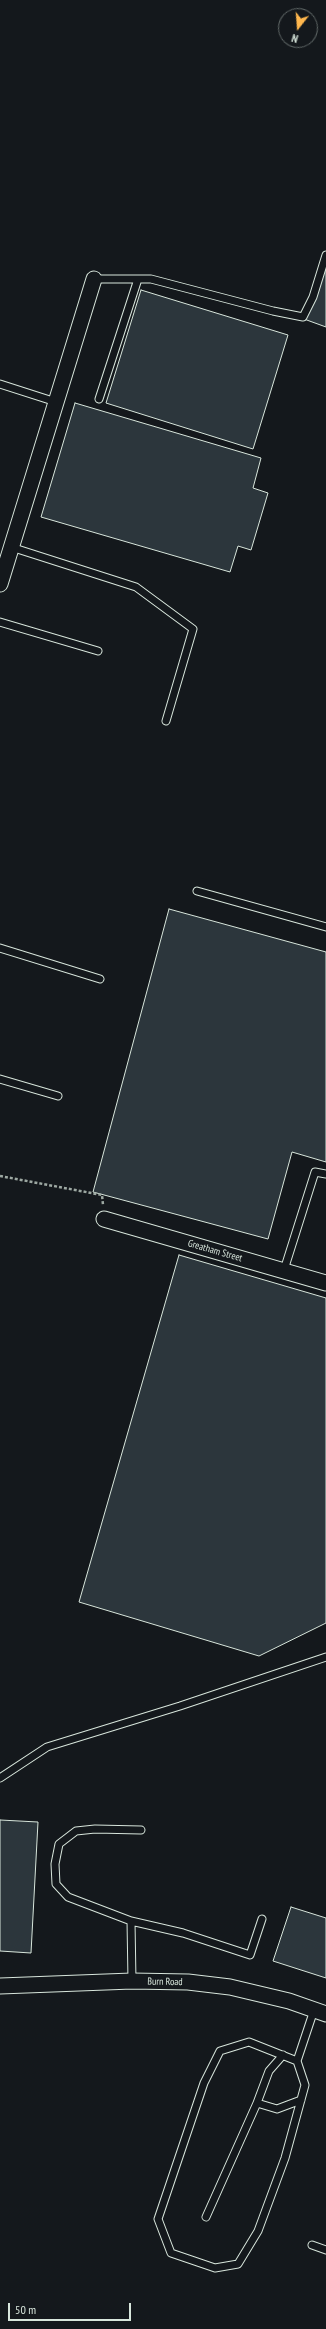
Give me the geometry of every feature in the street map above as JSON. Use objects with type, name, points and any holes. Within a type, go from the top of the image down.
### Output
[{"type":"street","points":[[0,584],[94,279]]},
{"type":"street","name":"Greatham Street","points":[[104,1219],[326,1282]]},
{"type":"street","name":"Burn Road","points":[[0,1986],[132,1981],[188,1982],[230,1987],[289,2000],[320,2012]]},
{"type":"lane","points":[[94,279],[151,279],[274,311],[303,317],[313,297],[326,255]]},
{"type":"lane","points":[[99,399],[138,279]]},
{"type":"lane","points":[[0,384],[56,402]]},
{"type":"lane","points":[[11,547],[136,587],[193,629],[166,720]]},
{"type":"lane","points":[[0,622],[98,651]]},
{"type":"lane","points":[[198,891],[326,927]]},
{"type":"lane","points":[[0,948],[100,979]]},
{"type":"lane","points":[[0,1079],[58,1096]]},
{"type":"lane","points":[[284,1270],[315,1172],[326,1174]]},
{"type":"lane","points":[[0,1778],[47,1747],[180,1706],[326,1657]]},
{"type":"lane","points":[[141,1830],[95,1829],[76,1831],[59,1844],[55,1864],[56,1884],[68,1897],[95,1905],[131,1921],[183,1933],[250,1955],[262,1919]]},
{"type":"lane","points":[[131,1921],[132,1981]]},
{"type":"lane","points":[[297,2061],[249,2042],[220,2051],[204,2083],[158,2219],[171,2253],[215,2268],[238,2264],[258,2232],[284,2158],[305,2085],[297,2061],[320,2012]]},
{"type":"lane","points":[[206,2218],[270,2071],[283,2055]]},
{"type":"lane","points":[[257,2103],[277,2109],[301,2100]]},
{"type":"lane","points":[[312,2244],[326,2250]]},
{"type":"path","points":[[0,1176],[102,1195],[104,1219]]},
{"type":"building","points":[[326,259],[326,327],[304,319]]},
{"type":"building","points":[[141,290],[288,335],[253,449],[106,403]]},
{"type":"building","points":[[75,403],[261,458],[253,488],[268,493],[251,550],[238,546],[230,572],[41,517]]},
{"type":"building","points":[[169,909],[326,952],[326,1162],[292,1152],[268,1239],[93,1192]]},
{"type":"building","points":[[179,1255],[326,1298],[326,1623],[259,1656],[79,1602]]},
{"type":"building","points":[[0,1820],[38,1822],[31,1953],[0,1951]]},
{"type":"building","points":[[291,1907],[326,1918],[326,1978],[273,1961]]}]
